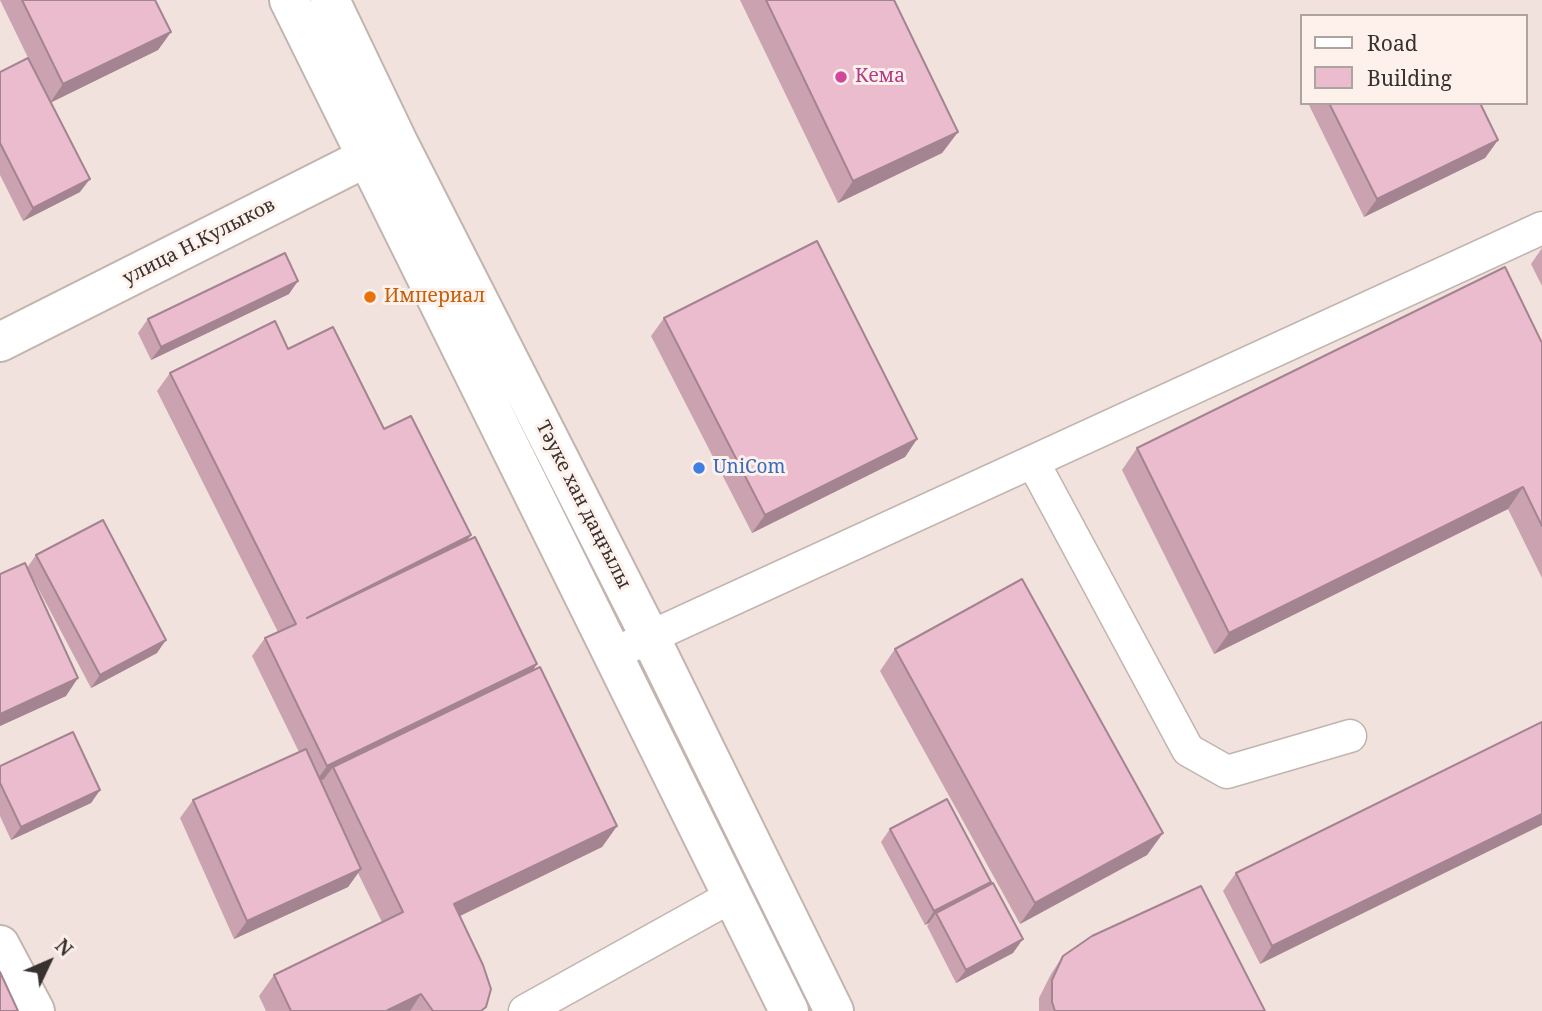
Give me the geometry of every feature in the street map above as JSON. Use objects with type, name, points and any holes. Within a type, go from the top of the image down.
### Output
[{"type":"main road","name":"Тәуке хан даңғылы","points":[[289,0],[382,149],[650,638],[834,1011]]},
{"type":"main road","name":"Тәуке хан даңғылы","points":[[330,0],[382,149],[613,654],[789,1011]]},
{"type":"main road","name":"улица Н.Кулыков","points":[[0,342],[382,149]]},
{"type":"main road","points":[[0,945],[35,1011]]},
{"type":"lane","points":[[613,654],[1542,228]]},
{"type":"lane","points":[[1033,462],[1188,750],[1227,772],[1350,736]]},
{"type":"lane","points":[[526,1011],[732,896]]},
{"type":"building","points":[[22,0],[155,0],[171,32],[63,84]]},
{"type":"building","name":"Кема","points":[[766,0],[894,0],[958,132],[853,181]]},
{"type":"building","points":[[28,58],[90,179],[33,208],[0,143],[0,72]]},
{"type":"building","points":[[1330,105],[1481,105],[1498,140],[1377,199]]},
{"type":"building","points":[[817,241],[917,439],[765,515],[664,318]]},
{"type":"building","points":[[285,253],[298,281],[161,347],[148,319]]},
{"type":"building","points":[[1505,267],[1542,343],[1542,526],[1523,487],[1229,633],[1137,448]]},
{"type":"building","points":[[275,321],[288,349],[333,327],[384,429],[411,416],[471,535],[307,618],[475,537],[537,664],[327,766],[265,638],[296,624],[170,373]]},
{"type":"building","points":[[103,520],[166,640],[100,675],[36,555]]},
{"type":"building","points":[[25,563],[78,678],[0,714],[0,574]]},
{"type":"building","points":[[1022,579],[1163,833],[1035,903],[895,649]]},
{"type":"building","points":[[540,667],[617,826],[454,904],[483,965],[491,989],[486,1007],[481,1011],[433,1011],[421,994],[386,1011],[291,1011],[274,975],[403,912],[333,767]]},
{"type":"building","points":[[1542,722],[1542,814],[1272,946],[1236,873]]},
{"type":"building","points":[[73,732],[100,790],[21,827],[0,783],[0,766]]},
{"type":"building","points":[[306,749],[361,869],[247,921],[193,800]]},
{"type":"building","points":[[947,799],[991,882],[934,911],[890,829]]},
{"type":"building","points":[[993,883],[1023,939],[966,970],[936,913]]},
{"type":"building","points":[[1201,886],[1265,1011],[1055,1011],[1052,1002],[1052,980],[1063,956],[1092,936]]},
{"type":"building","points":[[0,972],[18,1011],[0,1011]]},
{"type":"place","name":"Кема","points":[[841,77]]},
{"type":"place","name":"Империал","points":[[370,297]]},
{"type":"place","name":"UniCom","points":[[699,468]]}]
